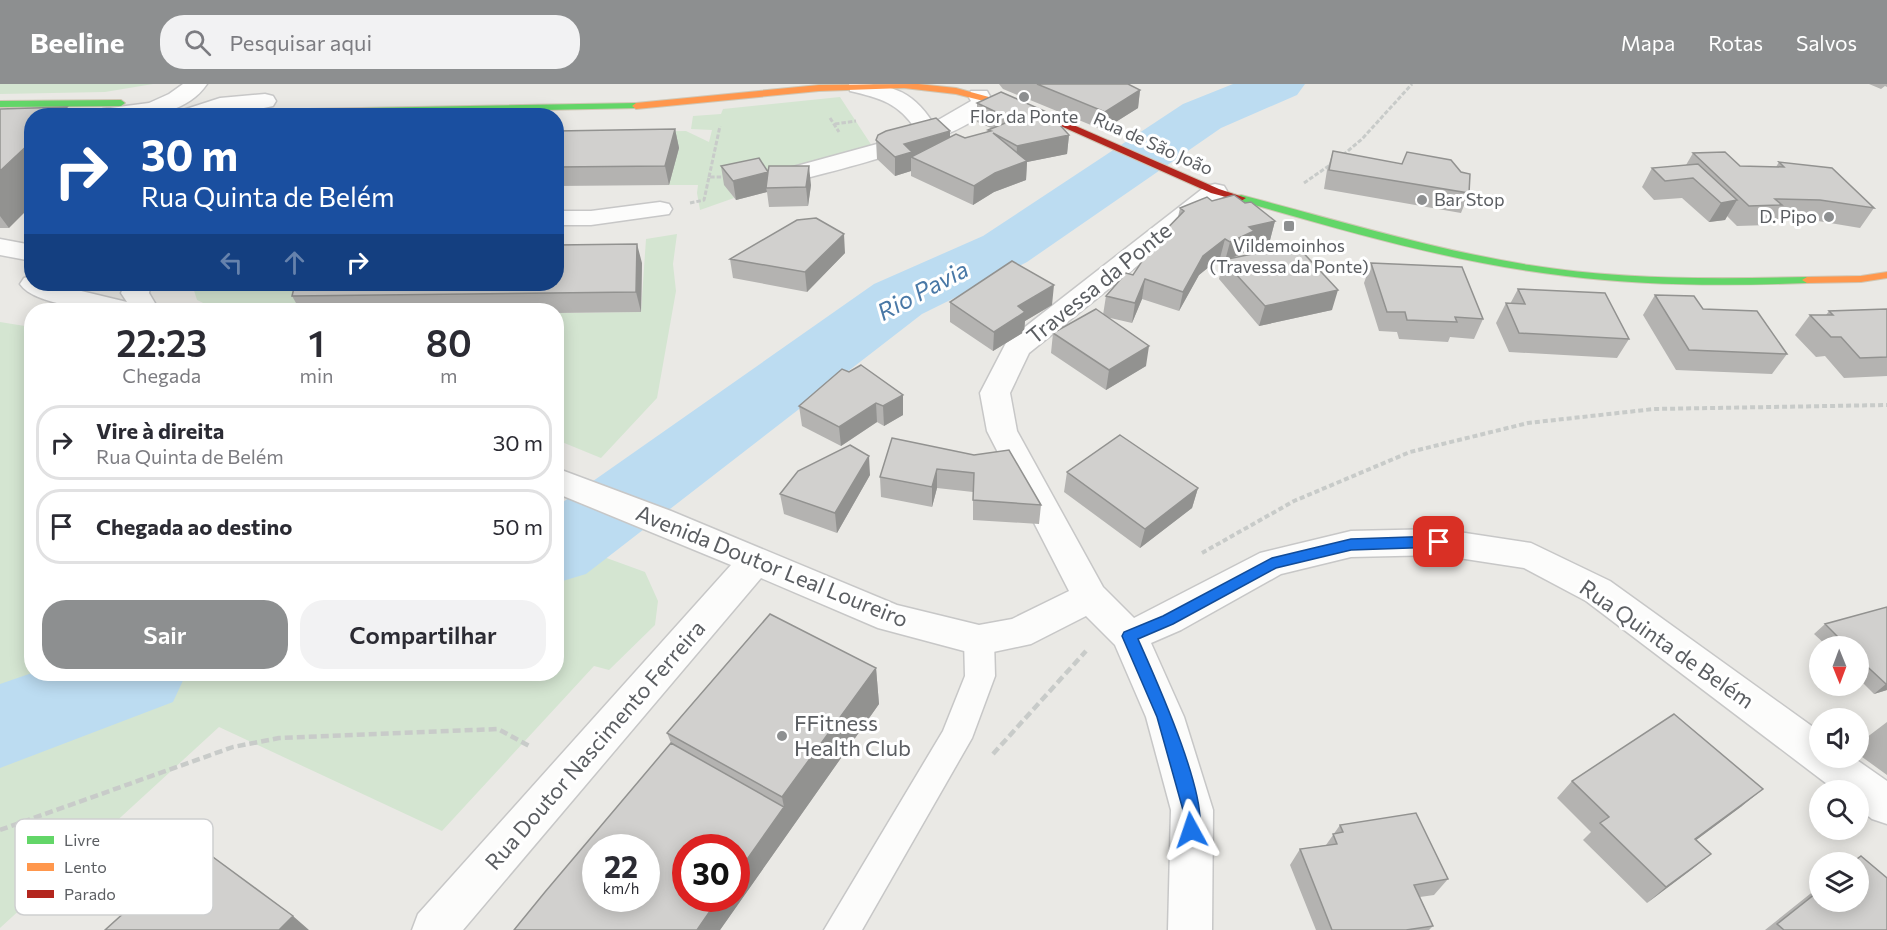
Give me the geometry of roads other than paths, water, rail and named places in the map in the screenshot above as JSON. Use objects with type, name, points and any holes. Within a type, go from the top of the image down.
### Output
[{"type":"main road","points":[[306,108],[613,96],[761,84]]},
{"type":"main road","name":"Rua de São João","points":[[438,108],[621,106],[851,85],[904,85],[976,94],[1044,114],[1205,187],[1334,225],[1530,268],[1685,281],[1763,282],[1861,279],[1887,275]]},
{"type":"main road","points":[[0,104],[56,108]]},
{"type":"main road","points":[[0,117],[24,116]]},
{"type":"street","points":[[851,85],[894,96],[912,106],[928,132]]},
{"type":"street","points":[[912,106],[976,94]]},
{"type":"street","points":[[779,178],[928,132],[976,94]]},
{"type":"street","points":[[126,108],[190,101],[241,108]]},
{"type":"street","name":"Travessa da Ponte","points":[[1129,636],[1090,597],[1002,431],[995,393],[1017,348],[1205,187]]},
{"type":"street","points":[[564,218],[591,218],[660,209]]},
{"type":"street","points":[[0,247],[24,252]]},
{"type":"street","points":[[52,291],[100,303]]},
{"type":"street","points":[[60,292],[66,291]]},
{"type":"street","name":"Avenida Doutor Leal Loureiro","points":[[564,483],[659,520],[891,618],[979,640],[1018,633],[1090,597]]},
{"type":"street","name":"Rua Quinta de Belém","points":[[1129,636],[1168,620],[1272,563],[1351,544],[1439,542],[1531,556],[1599,591],[1809,747]]},
{"type":"street","name":"Rua Doutor Nascimento Ferreira","points":[[434,930],[756,560]]},
{"type":"street","points":[[1129,636],[1165,717],[1192,810],[1190,930]]},
{"type":"street","points":[[1837,768],[1887,805]]},
{"type":"lane","points":[[842,930],[956,738],[980,676],[979,640]]},
{"type":"waterway","name":"Rio Pavia","points":[[564,545],[898,299],[1005,249],[1202,116],[1279,84]]},
{"type":"waterway","name":"Rio Pavia","points":[[0,726],[121,681]]},
{"type":"place","name":"Flor da Ponte","points":[[1024,97]]},
{"type":"place","name":"Bar Stop","points":[[1422,200]]},
{"type":"place","name":"D. Pipo","points":[[1829,217]]},
{"type":"place","name":"Vildemoinhos (Travessa da Ponte)","points":[[1289,226]]},
{"type":"place","name":"FFitness Health Club","points":[[782,736]]}]
